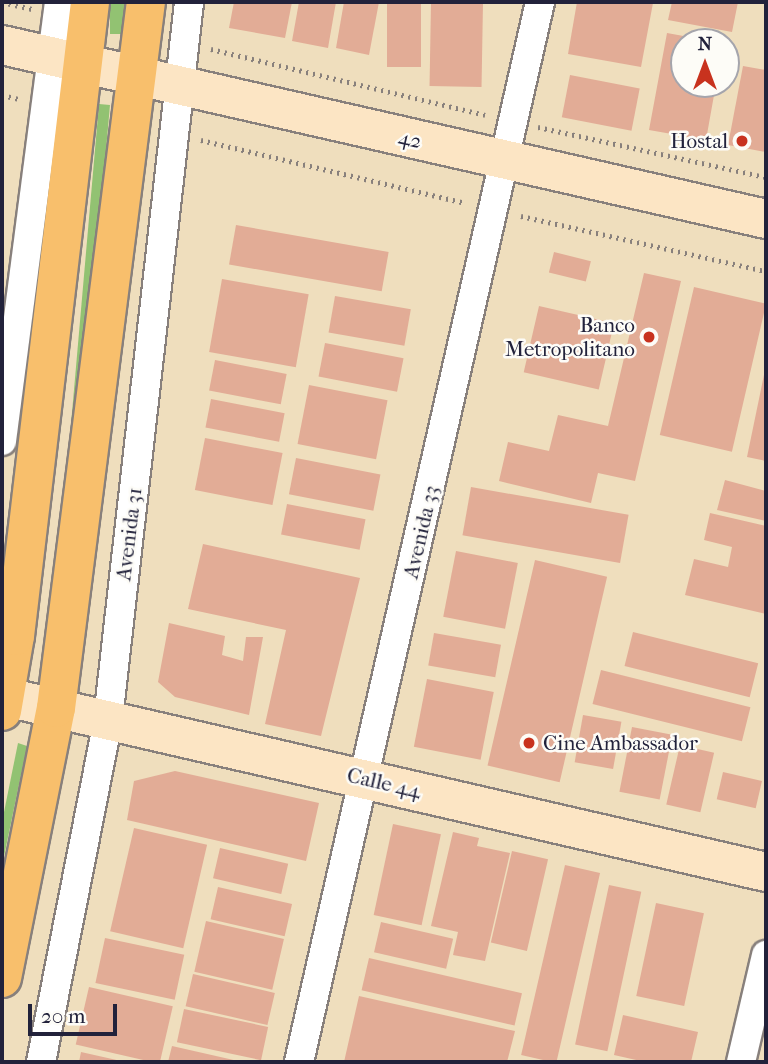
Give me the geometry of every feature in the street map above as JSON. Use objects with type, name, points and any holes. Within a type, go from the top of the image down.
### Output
[{"type":"main road","points":[[3,701],[68,60],[90,2]]},
{"type":"main road","points":[[2,978],[56,708],[139,77],[146,2]]},
{"type":"street","points":[[2,441],[68,60],[59,2]]},
{"type":"street","name":"Avenida 31","points":[[41,1062],[108,719],[189,2]]},
{"type":"street","name":"Avenida 33","points":[[299,1062],[540,2]]},
{"type":"street","name":"42","points":[[2,45],[766,219]]},
{"type":"street","name":"Calle 44","points":[[3,701],[108,719],[766,873]]},
{"type":"street","points":[[741,1062],[766,956]]},
{"type":"path","points":[[185,43],[513,122],[766,177]]},
{"type":"green space","points":[[110,2],[124,2],[124,34],[110,34]]},
{"type":"green space","points":[[99,104],[110,105],[61,660],[50,659]]},
{"type":"green space","points":[[18,743],[27,746],[2,866],[2,822]]},
{"type":"building","points":[[234,2],[292,2],[285,38],[229,28]]},
{"type":"building","points":[[299,2],[336,2],[328,48],[292,41]]},
{"type":"building","points":[[344,2],[379,2],[369,55],[336,48]]},
{"type":"building","points":[[387,2],[421,2],[421,67],[387,67]]},
{"type":"building","points":[[431,2],[483,3],[482,87],[430,86]]},
{"type":"building","points":[[577,2],[653,3],[641,67],[568,54]]},
{"type":"building","points":[[672,2],[738,2],[733,28],[711,28],[668,20]]},
{"type":"building","points":[[667,33],[670,34],[670,98],[714,98],[706,140],[649,130]]},
{"type":"building","points":[[743,66],[766,70],[766,152],[728,145],[737,98],[740,98]]},
{"type":"building","points":[[570,75],[640,89],[631,131],[562,117]]},
{"type":"building","points":[[236,225],[389,252],[382,291],[229,264]]},
{"type":"building","points":[[554,252],[591,261],[586,282],[549,272]]},
{"type":"building","name":"Banco Metropolitano","points":[[644,273],[681,281],[635,481],[598,473],[591,503],[499,481],[508,442],[549,451],[558,415],[608,426]]},
{"type":"building","points":[[222,279],[309,294],[296,367],[209,352]]},
{"type":"building","points":[[694,287],[766,304],[732,452],[660,435]]},
{"type":"building","points":[[335,296],[411,309],[404,346],[329,332]]},
{"type":"building","points":[[539,306],[614,323],[599,390],[524,372]]},
{"type":"building","points":[[325,343],[404,358],[397,392],[319,376]]},
{"type":"building","points":[[215,360],[287,374],[281,404],[209,390]]},
{"type":"building","points":[[766,370],[766,461],[747,457]]},
{"type":"building","points":[[309,385],[388,400],[376,459],[298,444]]},
{"type":"building","points":[[211,399],[285,413],[279,442],[205,427]]},
{"type":"building","points":[[205,438],[283,453],[272,505],[195,490]]},
{"type":"building","points":[[296,458],[380,474],[373,511],[289,494]]},
{"type":"building","points":[[725,480],[766,491],[766,521],[717,510]]},
{"type":"building","points":[[471,487],[629,515],[620,563],[462,535]]},
{"type":"building","points":[[287,504],[366,519],[360,550],[281,534]]},
{"type":"building","points":[[710,513],[766,526],[766,614],[685,595],[694,559],[728,567],[732,547],[704,540]]},
{"type":"building","points":[[203,544],[360,578],[321,736],[265,724],[286,630],[188,609]]},
{"type":"building","points":[[456,551],[518,563],[505,629],[443,617]]},
{"type":"building","points":[[535,560],[607,577],[560,782],[488,766]]},
{"type":"building","points":[[169,623],[225,636],[222,655],[243,661],[246,637],[263,637],[249,715],[175,697],[158,682]]},
{"type":"building","points":[[633,632],[758,663],[750,697],[625,666]]},
{"type":"building","points":[[434,633],[501,645],[495,677],[428,665]]},
{"type":"building","points":[[601,670],[750,707],[742,741],[593,704]]},
{"type":"building","points":[[427,679],[494,692],[481,760],[414,747]]},
{"type":"building","points":[[583,715],[621,722],[613,769],[575,762]]},
{"type":"building","points":[[632,727],[672,735],[660,800],[619,792]]},
{"type":"building","points":[[680,745],[714,753],[700,812],[666,804]]},
{"type":"building","points":[[175,771],[319,803],[306,861],[127,820],[134,781]]},
{"type":"building","points":[[723,772],[762,781],[756,808],[717,799]]},
{"type":"building","points":[[393,824],[441,834],[422,925],[374,915]]},
{"type":"building","points":[[134,828],[207,845],[183,948],[110,931]]},
{"type":"building","points":[[453,832],[479,838],[477,846],[510,853],[485,961],[453,955],[458,932],[431,926]]},
{"type":"building","points":[[220,848],[288,864],[281,894],[213,878]]},
{"type":"building","points":[[512,851],[548,859],[527,951],[491,943]]},
{"type":"building","points":[[565,865],[600,873],[556,1062],[521,1055]]},
{"type":"building","points":[[609,885],[641,892],[607,1051],[575,1044]]},
{"type":"building","points":[[218,887],[292,904],[285,936],[211,919]]},
{"type":"building","points":[[656,903],[704,913],[684,1006],[636,996]]},
{"type":"building","points":[[206,921],[284,939],[272,990],[194,972]]},
{"type":"building","points":[[381,922],[453,939],[446,969],[374,952]]},
{"type":"building","points":[[105,938],[184,955],[175,1000],[95,983]]},
{"type":"building","points":[[369,958],[522,993],[515,1025],[362,990]]},
{"type":"building","points":[[193,974],[275,993],[267,1025],[186,1006]]},
{"type":"building","points":[[89,987],[173,1006],[160,1062],[76,1044]]},
{"type":"building","points":[[359,996],[515,1031],[507,1062],[344,1062]]},
{"type":"building","points":[[184,1009],[268,1027],[261,1060],[177,1042]]},
{"type":"building","points":[[623,1015],[698,1032],[691,1062],[645,1062],[614,1055]]},
{"type":"building","points":[[172,1046],[238,1061],[238,1062],[168,1062]]},
{"type":"building","points":[[81,1052],[121,1061],[121,1062],[79,1062]]},
{"type":"place","name":"Hostal","points":[[742,141]]},
{"type":"place","name":"Banco Metropolitano","points":[[649,337]]},
{"type":"place","name":"Cine Ambassador","points":[[529,743]]}]
